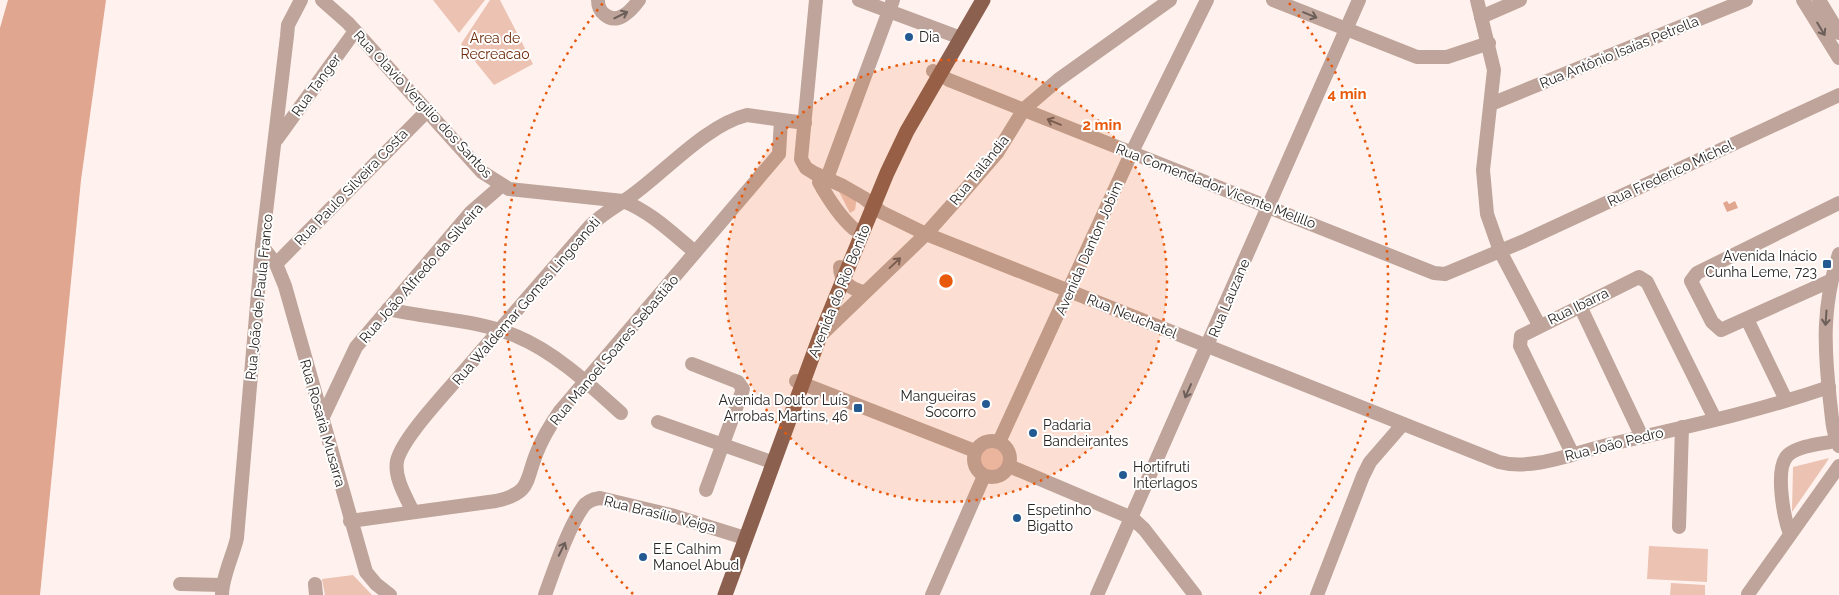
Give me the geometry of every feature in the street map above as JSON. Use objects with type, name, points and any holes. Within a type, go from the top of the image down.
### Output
[{"type":"main road","name":"Avenida do Rio Bonito","points":[[957,36],[972,0]]},
{"type":"main road","name":"Avenida do Rio Bonito","points":[[717,595],[742,537],[799,382],[870,203],[887,152],[957,36],[983,0]]},
{"type":"main road","name":"Avenida do Rio Bonito","points":[[725,595],[766,460],[820,336],[854,229],[870,203]]},
{"type":"street","name":"Rua João de Paula Franco","points":[[222,590],[237,538],[262,246],[288,25],[301,0]]},
{"type":"street","name":"Rua Olavio Vergílio dos Santos","points":[[322,0],[355,31],[482,172],[501,186],[509,190],[623,201],[638,207],[656,218],[695,252]]},
{"type":"street","points":[[598,0],[601,12],[609,19],[616,19],[628,13],[639,0]]},
{"type":"street","points":[[816,0],[801,158],[806,168],[825,184],[846,223],[854,229]]},
{"type":"street","points":[[859,0],[891,5],[957,36]]},
{"type":"street","name":"Rua Tailândia","points":[[820,336],[926,234],[997,153],[1024,109],[1058,80],[1170,0]]},
{"type":"street","name":"Avenida Danton Jobim","points":[[999,442],[1131,154],[1207,0]]},
{"type":"street","points":[[1273,0],[1417,57],[1447,57],[1489,43]]},
{"type":"street","name":"Rua Lauzane","points":[[1097,595],[1359,0]]},
{"type":"street","points":[[1477,0],[1489,43],[1494,70],[1485,138],[1484,194],[1491,231],[1539,325]]},
{"type":"street","points":[[1481,17],[1520,0]]},
{"type":"street","name":"Rua Antônio Isaías Petrella","points":[[1491,104],[1746,0]]},
{"type":"street","points":[[1803,0],[1839,58]]},
{"type":"street","points":[[1819,0],[1839,33]]},
{"type":"street","points":[[825,184],[891,5]]},
{"type":"street","name":"Rua Tanger","points":[[276,139],[355,31]]},
{"type":"street","name":"Rua Comendador Vicente Melillo","points":[[936,73],[1131,154],[1268,206],[1434,273],[1445,274],[1458,270],[1500,251]]},
{"type":"street","name":"Rua Frederico Michel","points":[[1500,251],[1839,95]]},
{"type":"street","name":"Rua Paulo Silveira Costa","points":[[276,264],[427,111]]},
{"type":"street","name":"Rua Waldemar Gomes Lingoanoti","points":[[413,512],[399,480],[397,460],[420,424],[591,225],[700,140],[738,118],[747,115],[805,123]]},
{"type":"street","points":[[781,120],[779,154],[801,158]]},
{"type":"street","name":"Rua Manoel Soares Sebastião","points":[[350,522],[496,501],[512,497],[520,492],[531,472],[535,454],[545,433],[560,411],[779,154]]},
{"type":"street","name":"Rua Neuchatel","points":[[825,184],[870,203],[881,212],[926,234],[1402,424]]},
{"type":"street","name":"Rua João Alfredo da Silveira","points":[[322,419],[356,348],[471,212],[501,186]]},
{"type":"street","points":[[1830,281],[1721,330],[1716,328],[1692,286],[1693,277],[1697,273],[1839,203]]},
{"type":"street","name":"Rua Rosaria Musarra","points":[[262,246],[276,264],[285,286],[350,522],[366,572],[376,584],[390,595]]},
{"type":"street","points":[[1790,534],[1784,516],[1783,463],[1788,456],[1798,450],[1838,443],[1824,346],[1830,281],[1839,254]]},
{"type":"street","points":[[841,273],[850,287],[864,292]]},
{"type":"street","name":"Rua Ibarra","points":[[1572,453],[1520,346],[1521,336],[1539,325],[1636,278],[1641,277],[1646,282],[1715,419]]},
{"type":"street","points":[[1580,306],[1642,437]]},
{"type":"street","points":[[388,309],[499,330],[533,344],[585,382],[621,414]]},
{"type":"street","points":[[1747,319],[1786,400]]},
{"type":"street","points":[[692,364],[738,382],[743,389],[706,490]]},
{"type":"street","points":[[799,382],[975,451]]},
{"type":"street","name":"Rua João Pedro","points":[[1402,424],[1509,465],[1529,463],[1642,437],[1829,387]]},
{"type":"street","points":[[658,422],[766,460]]},
{"type":"street","points":[[1317,595],[1363,476],[1370,462],[1402,424]]},
{"type":"street","points":[[1679,527],[1682,427]]},
{"type":"street","points":[[988,440],[999,442],[1004,445],[1010,455],[1009,466],[1006,471],[996,477],[984,476],[976,468],[973,457],[975,451],[982,443],[988,440]]},
{"type":"street","points":[[1009,466],[1132,518],[1144,529],[1196,595]]},
{"type":"street","points":[[1748,594],[1839,466]]},
{"type":"street","points":[[932,595],[984,476]]},
{"type":"street","name":"Rua Brasílio Veiga","points":[[545,595],[559,557],[583,507],[593,499],[600,498],[670,515],[742,537]]},
{"type":"street","points":[[180,584],[222,590]]},
{"type":"green space","points":[[433,0],[485,0],[459,33]]},
{"type":"green space","name":"Area de Recreacao","points":[[490,0],[500,0],[533,64],[494,85],[461,44]]},
{"type":"green space","points":[[835,184],[857,197],[855,210],[850,213]]},
{"type":"green space","points":[[992,446],[1001,450],[1005,459],[1001,468],[992,472],[983,468],[979,459],[983,450]]},
{"type":"green space","points":[[1829,458],[1826,463],[1792,512],[1793,467]]},
{"type":"green space","points":[[1649,546],[1708,549],[1707,582],[1647,579]]},
{"type":"green space","points":[[353,575],[372,595],[325,595],[322,579]]},
{"type":"green space","points":[[1671,583],[1705,585],[1705,595],[1670,595]]},
{"type":"shaded area","points":[[8,0],[106,0],[81,180],[40,595],[0,595],[0,28]]},
{"type":"shaded area","points":[[1727,201],[1729,204],[1735,201],[1738,208],[1727,212],[1723,203]]},
{"type":"place","name":"Dia","points":[[909,37]]},
{"type":"place","name":"Avenida Inácio Cunha Leme, 723","points":[[1827,264]]},
{"type":"place","name":"Mangueiras Socorro","points":[[986,404]]},
{"type":"place","name":"Avenida Doutor Luís Arrobas Martins, 46","points":[[858,408]]},
{"type":"place","name":"Padaria Bandeirantes","points":[[1033,433]]},
{"type":"place","name":"Hortifruti Interlagos","points":[[1123,475]]},
{"type":"place","name":"Espetinho Bigatto","points":[[1017,518]]},
{"type":"place","name":"E.E Calhim Manoel Abud","points":[[643,557]]}]
